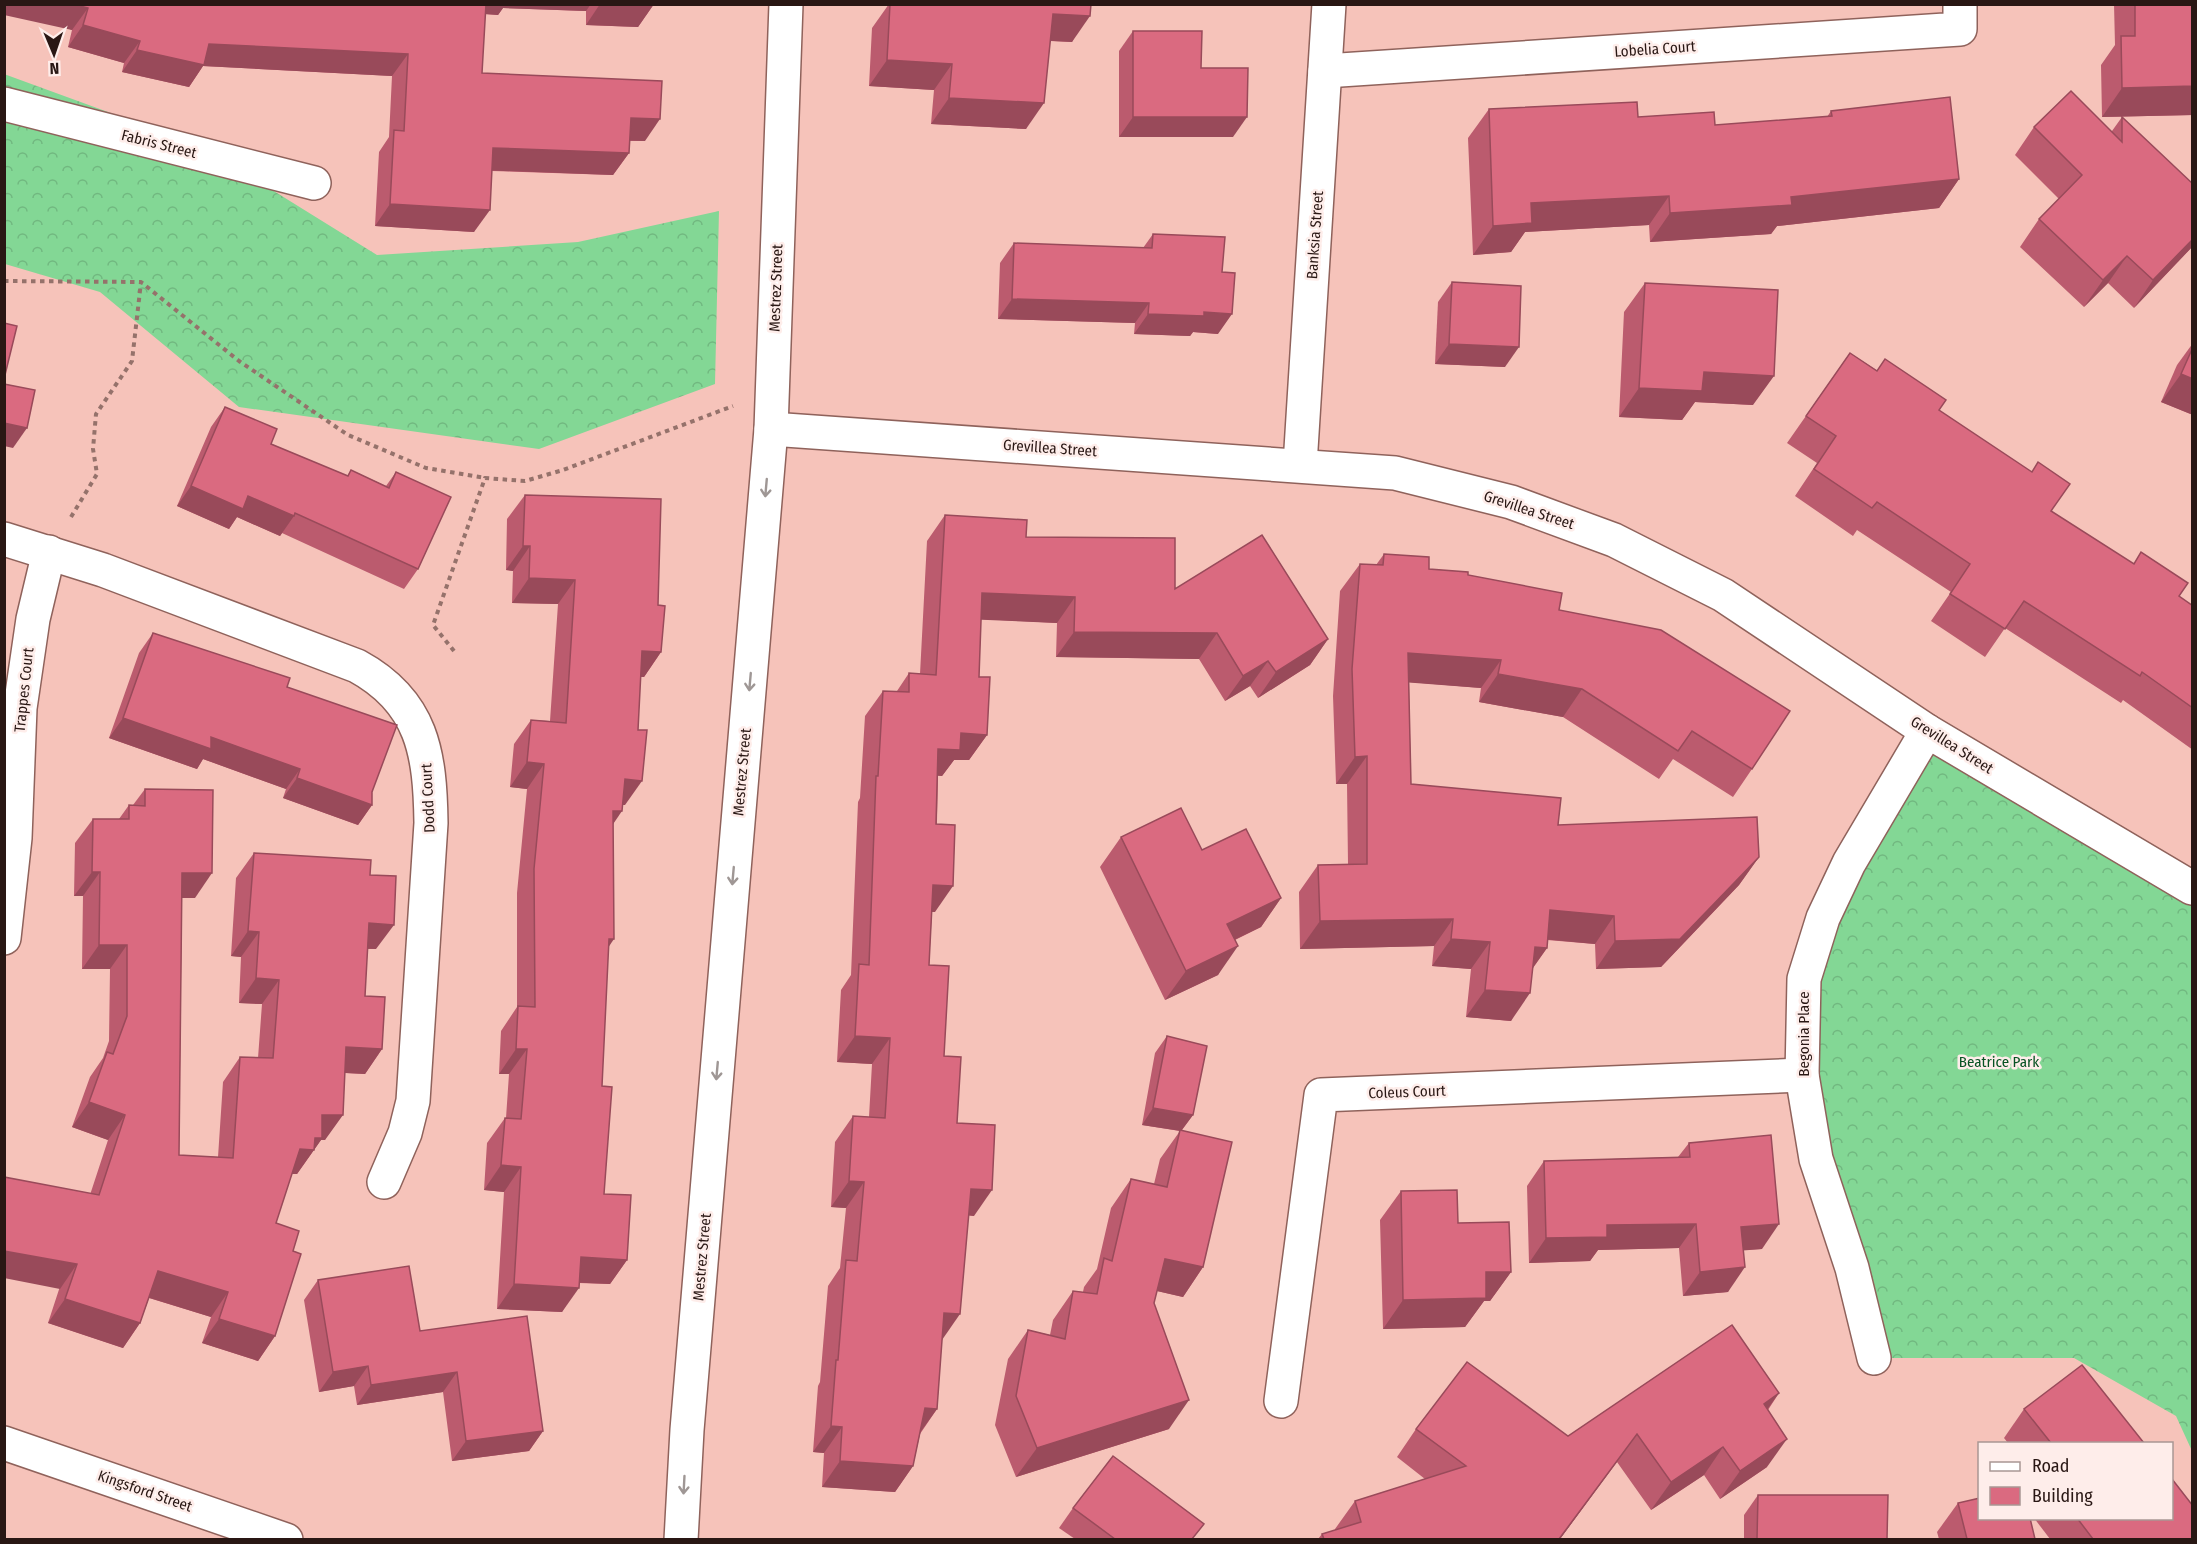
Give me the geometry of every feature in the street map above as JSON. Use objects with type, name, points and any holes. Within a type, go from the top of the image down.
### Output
[{"type":"street","name":"Mestrez Street","points":[[681,1539],[688,1418],[771,429],[786,4]]},
{"type":"street","name":"Banksia Street","points":[[1300,465],[1329,4]]},
{"type":"street","name":"Lobelia Court","points":[[1325,71],[1960,29],[1960,4]]},
{"type":"street","name":"Fabris Street","points":[[4,104],[314,183]]},
{"type":"street","name":"Grevillea Street","points":[[771,429],[1395,473],[1511,502],[1614,540],[1723,595],[1928,731],[2193,888]]},
{"type":"street","name":"Dodd Court","points":[[4,539],[49,552],[357,666],[381,679],[405,708],[423,740],[430,782],[431,823],[412,1101],[405,1133],[384,1182]]},
{"type":"street","name":"Trappes Court","points":[[4,938],[15,838],[20,708],[33,619],[49,552]]},
{"type":"street","name":"Begonia Place","points":[[1875,1358],[1852,1268],[1816,1158],[1802,1075],[1804,979],[1823,918],[1849,863],[1928,731]]},
{"type":"street","name":"Coleus Court","points":[[1281,1401],[1321,1095],[1802,1075]]},
{"type":"street","name":"Kingsford Street","points":[[4,1443],[286,1539]]},
{"type":"path","points":[[4,281],[141,282],[239,360],[348,435],[426,468],[485,478],[525,481],[535,479],[736,404],[771,429]]},
{"type":"path","points":[[49,552],[97,474],[93,449],[96,414],[132,361],[141,282]]},
{"type":"path","points":[[454,651],[433,625],[485,478]]},
{"type":"green space","points":[[4,74],[201,146],[377,255],[578,242],[719,211],[715,384],[539,449],[239,407],[100,292],[5,264]]},
{"type":"green space","name":"Beatrice Park","points":[[1913,722],[2192,893],[2192,1451],[2176,1416],[2074,1358],[1874,1358],[1802,1075],[1823,918]]},
{"type":"building","points":[[73,4],[486,4],[482,73],[662,81],[660,119],[631,118],[629,153],[493,148],[490,210],[390,204],[394,130],[404,131],[408,54],[209,44],[204,65],[137,50],[140,41],[83,25],[88,8]]},
{"type":"building","points":[[890,4],[1091,4],[1090,16],[1053,14],[1044,103],[949,98],[952,64],[887,60]]},
{"type":"building","points":[[2135,4],[2193,4],[2193,86],[2122,88],[2121,36],[2135,36]]},
{"type":"building","points":[[1133,31],[1202,31],[1201,68],[1248,68],[1247,117],[1133,117]]},
{"type":"building","points":[[2071,91],[2122,142],[2122,117],[2193,184],[2193,239],[2153,280],[2127,256],[2103,280],[2039,219],[2082,175],[2034,127]]},
{"type":"building","points":[[1950,97],[1959,179],[1791,197],[1792,205],[1670,213],[1669,196],[1531,203],[1532,223],[1493,226],[1489,109],[1637,102],[1638,117],[1714,112],[1715,125],[1832,116],[1831,111]]},
{"type":"building","points":[[1153,234],[1225,237],[1222,272],[1235,273],[1232,314],[1204,312],[1204,316],[1148,314],[1149,303],[1012,299],[1014,243],[1152,248]]},
{"type":"building","points":[[1452,282],[1521,286],[1519,347],[1449,344]]},
{"type":"building","points":[[1645,283],[1778,290],[1774,376],[1704,372],[1702,391],[1639,388]]},
{"type":"building","points":[[4,323],[17,326],[4,379]]},
{"type":"building","points":[[2193,347],[2193,379],[2181,374]]},
{"type":"building","points":[[1850,353],[1877,371],[1885,359],[1946,400],[1939,410],[2032,472],[2038,462],[2070,484],[2051,511],[2134,564],[2141,552],[2188,583],[2179,596],[2193,606],[2193,708],[2142,672],[2140,676],[2024,601],[2005,629],[1950,594],[1970,564],[1877,502],[1872,508],[1814,469],[1836,436],[1806,416]]},
{"type":"building","points":[[4,384],[35,390],[27,428],[4,423]]},
{"type":"building","points":[[225,407],[277,429],[271,444],[348,476],[351,470],[389,488],[396,472],[451,497],[418,569],[295,513],[294,516],[248,496],[243,509],[191,486]]},
{"type":"building","points":[[525,495],[661,499],[658,605],[665,606],[661,652],[642,651],[638,730],[647,730],[642,781],[625,779],[622,811],[613,811],[614,939],[609,939],[602,1086],[612,1087],[604,1194],[631,1195],[627,1260],[581,1257],[579,1288],[514,1284],[521,1167],[501,1165],[505,1118],[521,1119],[527,1049],[516,1049],[518,1006],[535,1007],[534,869],[544,764],[527,762],[531,720],[566,723],[575,580],[529,578],[530,546],[523,546]]},
{"type":"building","points":[[945,515],[1027,520],[1026,537],[1175,538],[1175,589],[1262,535],[1328,639],[1276,672],[1268,661],[1243,676],[1217,633],[1074,632],[1075,597],[982,593],[979,677],[990,677],[987,735],[961,733],[960,750],[938,749],[936,824],[955,825],[953,886],[933,885],[929,965],[949,966],[944,1056],[961,1057],[957,1123],[995,1125],[992,1190],[971,1189],[960,1314],[944,1313],[937,1409],[925,1408],[913,1466],[840,1461],[842,1427],[831,1426],[836,1360],[838,1360],[846,1260],[857,1261],[864,1182],[849,1181],[853,1116],[885,1118],[890,1038],[855,1036],[859,964],[869,965],[876,776],[878,776],[883,691],[909,692],[909,673],[936,675]]},
{"type":"building","points":[[1384,554],[1429,557],[1429,569],[1468,572],[1468,575],[1562,593],[1559,610],[1661,630],[1790,711],[1752,769],[1692,731],[1678,751],[1582,689],[1498,674],[1501,660],[1408,653],[1411,784],[1561,798],[1558,825],[1757,817],[1759,857],[1680,939],[1615,941],[1614,916],[1550,910],[1547,948],[1535,947],[1530,993],[1485,990],[1490,942],[1451,939],[1453,919],[1320,921],[1318,865],[1367,864],[1367,756],[1355,757],[1352,669],[1360,564],[1383,565]]},
{"type":"building","points":[[153,633],[290,678],[287,687],[397,725],[372,792],[372,805],[297,778],[300,769],[211,737],[211,749],[123,718]]},
{"type":"building","points":[[145,789],[213,790],[212,873],[182,873],[179,1155],[233,1158],[240,1057],[273,1058],[279,980],[256,978],[259,932],[248,931],[254,853],[371,860],[370,875],[396,876],[394,925],[369,923],[365,996],[385,997],[382,1049],[346,1047],[343,1115],[322,1115],[322,1138],[315,1138],[314,1150],[300,1149],[276,1223],[299,1231],[293,1251],[301,1254],[275,1336],[219,1319],[228,1292],[158,1271],[140,1323],[65,1299],[77,1264],[4,1251],[4,1177],[99,1195],[125,1115],[89,1102],[107,1052],[113,1054],[127,1016],[127,945],[99,945],[100,872],[92,872],[93,819],[129,819],[129,805],[145,806]]},
{"type":"building","points":[[1181,808],[1202,850],[1246,829],[1281,898],[1227,924],[1238,946],[1186,971],[1121,837]]},
{"type":"building","points":[[1167,1036],[1207,1046],[1193,1115],[1153,1108]]},
{"type":"building","points":[[1180,1130],[1232,1142],[1203,1267],[1165,1259],[1154,1303],[1189,1400],[1037,1448],[1016,1396],[1028,1330],[1065,1339],[1073,1291],[1097,1294],[1104,1258],[1112,1261],[1131,1179],[1167,1187]]},
{"type":"building","points":[[1771,1135],[1779,1224],[1741,1227],[1745,1267],[1700,1272],[1696,1224],[1607,1225],[1607,1237],[1546,1238],[1544,1161],[1690,1157],[1689,1143]]},
{"type":"building","points":[[1457,1190],[1458,1223],[1509,1222],[1511,1272],[1486,1272],[1486,1298],[1403,1300],[1401,1191]]},
{"type":"building","points":[[409,1266],[420,1331],[527,1316],[543,1431],[466,1441],[457,1372],[371,1385],[368,1366],[333,1372],[318,1280]]},
{"type":"building","points":[[1732,1325],[1779,1393],[1764,1404],[1787,1439],[1740,1471],[1723,1447],[1671,1482],[1637,1434],[1559,1539],[1324,1539],[1322,1534],[1361,1522],[1355,1501],[1466,1466],[1416,1429],[1467,1362],[1568,1436]]},
{"type":"building","points":[[2082,1365],[2143,1442],[2050,1442],[2024,1409]]},
{"type":"building","points":[[1113,1456],[1204,1524],[1192,1539],[1115,1539],[1073,1508]]},
{"type":"building","points":[[2173,1480],[2193,1506],[2193,1539],[2093,1539],[2079,1520],[2173,1520]]},
{"type":"building","points":[[1758,1495],[1888,1495],[1887,1539],[1757,1539]]},
{"type":"building","points":[[1978,1498],[1978,1520],[2030,1520],[2035,1539],[1967,1539],[1958,1503]]}]
